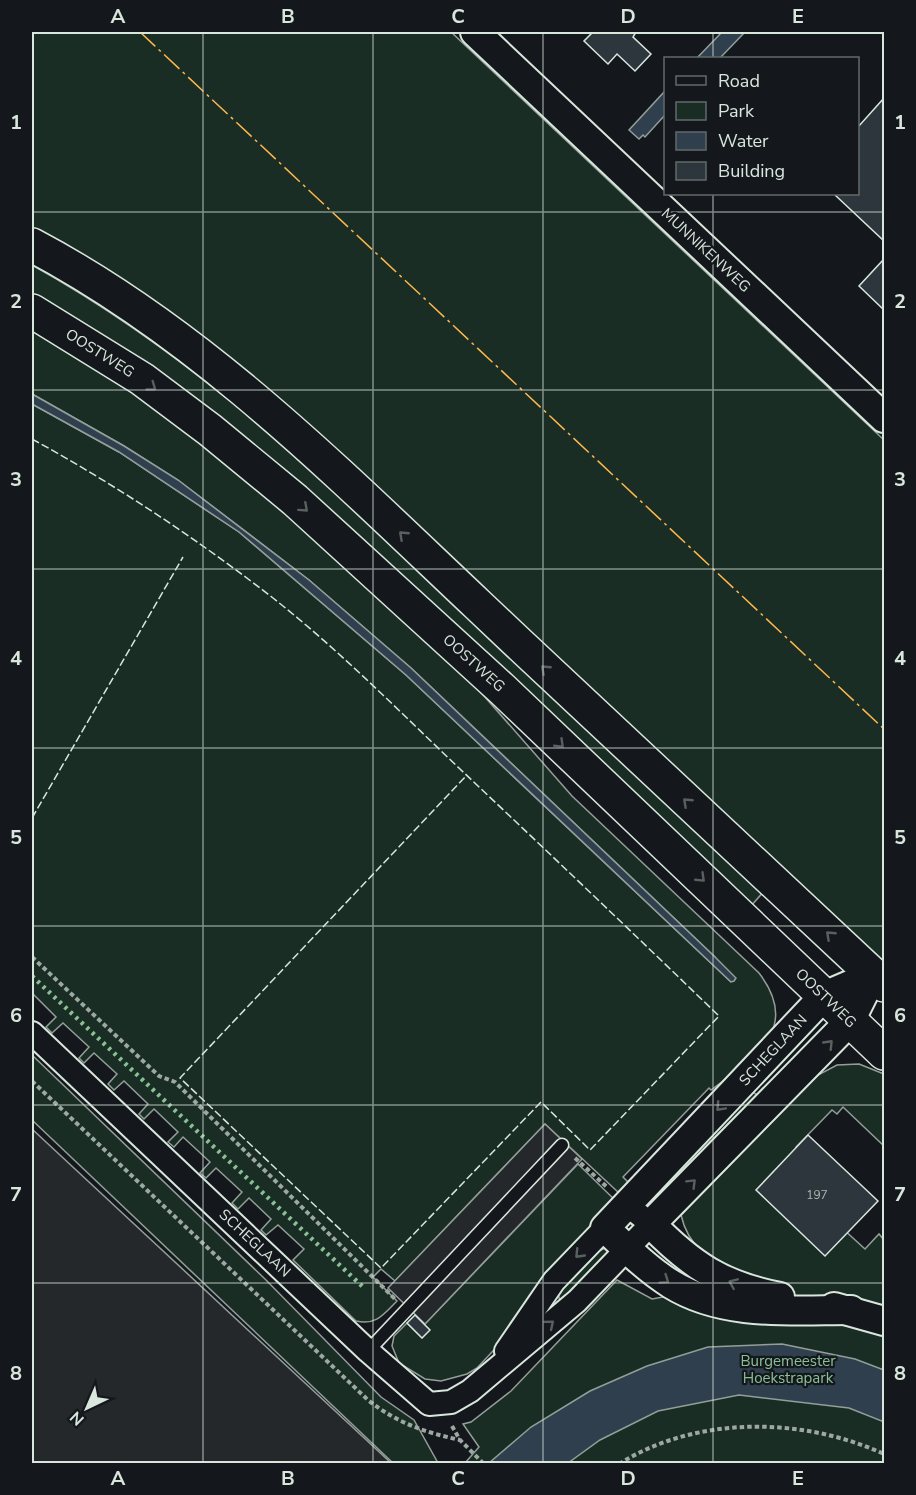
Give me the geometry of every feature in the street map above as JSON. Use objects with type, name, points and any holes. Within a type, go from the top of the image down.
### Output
[{"type":"main road","points":[[32,245],[63,261],[181,338],[309,445],[879,980]]},
{"type":"main road","name":"OOSTWEG","points":[[32,310],[142,380],[210,429],[295,500],[502,689],[885,1053]]},
{"type":"street","name":"MUNNIKENWEG","points":[[475,32],[885,418]]},
{"type":"street","name":"SCHEGLAAN","points":[[490,1375],[554,1281],[824,996],[879,980]]},
{"type":"street","name":"SCHEGLAAN","points":[[32,1033],[368,1351],[429,1404],[451,1402],[470,1391],[577,1301],[850,1022],[879,980]]},
{"type":"street","points":[[627,1205],[701,1270],[754,1292],[851,1310],[885,1321]]},
{"type":"street","points":[[605,1228],[673,1286],[718,1303],[764,1310],[851,1310]]},
{"type":"lane","points":[[368,1351],[562,1145]]},
{"type":"path","points":[[32,957],[159,1076],[175,1082],[406,1310]]},
{"type":"path","points":[[32,1081],[368,1400],[388,1416],[407,1426],[460,1440],[484,1464]]},
{"type":"path","points":[[562,1145],[627,1205]]},
{"type":"path","points":[[619,1464],[631,1456],[700,1431],[782,1426],[855,1440],[885,1454]]},
{"type":"green space","points":[[32,32],[451,32],[884,440],[884,967],[345,461],[32,233]]},
{"type":"green space","points":[[32,265],[143,335],[195,373],[294,454],[766,889],[750,907],[32,296]]},
{"type":"green space","points":[[32,328],[128,389],[187,431],[343,561],[470,680],[572,796],[759,973],[771,993],[776,1010],[774,1026],[767,1040],[743,1066],[711,1090],[709,1088],[623,1177],[629,1183],[619,1193],[545,1124],[395,1281],[381,1269],[373,1277],[397,1301],[384,1314],[369,1322],[356,1321],[293,1260],[304,1249],[278,1225],[266,1235],[261,1230],[271,1219],[249,1198],[238,1209],[232,1203],[242,1192],[216,1168],[206,1178],[200,1173],[210,1162],[183,1137],[174,1147],[168,1142],[178,1132],[154,1109],[144,1119],[139,1114],[148,1104],[124,1081],[114,1090],[108,1084],[117,1074],[94,1053],[84,1063],[79,1058],[89,1047],[63,1023],[52,1033],[46,1027],[56,1017],[32,993],[32,404],[119,452],[239,532],[406,675],[731,982],[715,957],[411,668],[309,580],[178,480],[124,446],[32,394]]},
{"type":"green space","points":[[32,1055],[265,1279],[381,1397],[414,1420],[438,1463],[393,1463],[32,1120]]},
{"type":"green space","name":"Burgemeester Hoekstrapark","points":[[859,1064],[884,1074],[884,1146],[843,1107],[837,1114],[832,1110],[796,1147],[797,1157],[842,1228],[865,1249],[879,1234],[884,1240],[884,1463],[465,1463],[479,1447],[463,1424],[471,1422],[511,1391],[617,1280],[652,1299],[753,1281],[718,1263],[699,1249],[685,1229],[681,1215],[818,1075],[837,1065]]},
{"type":"green space","points":[[750,1089],[758,1096],[650,1209],[647,1202]]},
{"type":"green space","points":[[578,1164],[619,1204],[525,1317],[477,1368],[467,1374],[441,1381],[425,1379],[399,1363],[392,1346],[394,1336],[407,1323],[422,1338],[429,1330],[424,1325]]},
{"type":"green space","points":[[607,1247],[611,1251],[570,1296],[560,1301],[558,1294],[562,1288],[597,1252]]},
{"type":"shaded area","points":[[545,1124],[582,1159],[425,1324],[388,1288]]},
{"type":"shaded area","points":[[32,1129],[391,1463],[33,1463]]},
{"type":"water","points":[[722,32],[745,32],[721,57],[698,57]]},
{"type":"water","points":[[664,92],[664,116],[645,137],[643,135],[639,139],[629,130]]},
{"type":"water","points":[[32,394],[124,446],[178,480],[309,580],[411,668],[715,957],[736,978],[734,981],[731,982],[406,675],[239,532],[119,452],[32,404]]},
{"type":"water","points":[[782,1344],[855,1359],[884,1370],[884,1422],[849,1408],[739,1395],[658,1411],[600,1440],[568,1463],[489,1463],[531,1427],[590,1391],[647,1366],[708,1347]]},
{"type":"building","points":[[593,32],[636,32],[633,37],[651,54],[635,71],[617,54],[608,64],[584,41]]},
{"type":"building","points":[[884,98],[884,241],[835,195],[859,195],[859,126]]},
{"type":"building","points":[[884,259],[884,310],[859,286]]},
{"type":"building","points":[[808,1135],[878,1201],[825,1256],[756,1190]]},
{"type":"building","points":[[415,1315],[430,1330],[422,1338],[407,1323]]},
{"type":"hedge","points":[[32,976],[363,1287]]},
{"type":"fence","points":[[32,439],[156,514],[244,576],[321,638],[368,681],[460,769],[493,800],[525,831],[590,892],[719,1016],[590,1150],[541,1102],[381,1268],[180,1078],[467,775]]},
{"type":"fence","points":[[32,818],[183,557]]},
{"type":"power","points":[[140,32],[884,729]]}]
